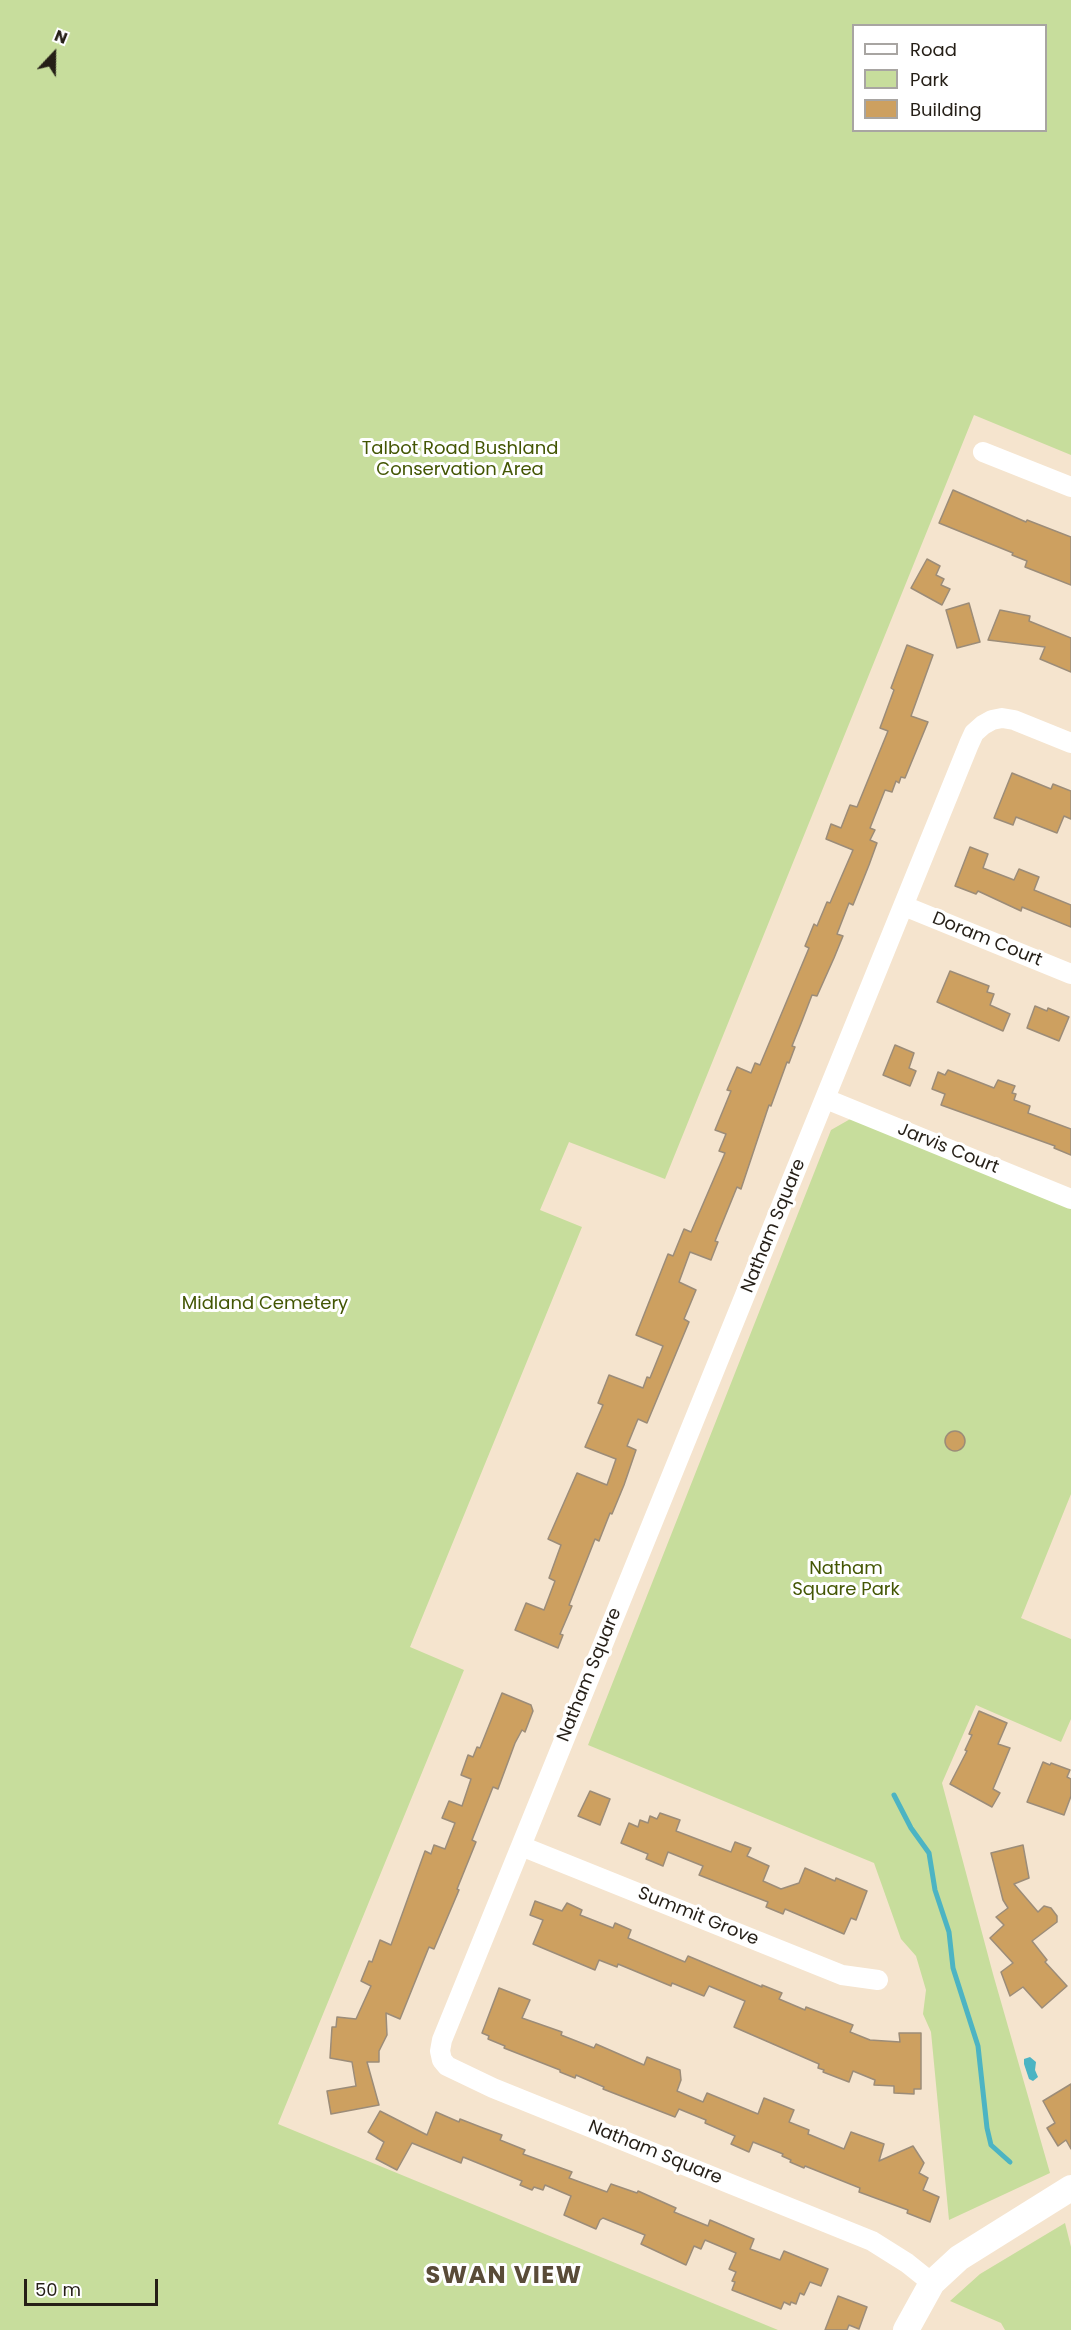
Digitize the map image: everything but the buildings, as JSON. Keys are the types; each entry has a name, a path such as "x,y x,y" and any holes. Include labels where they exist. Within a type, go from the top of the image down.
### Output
{"street":[{"path":"983,452 1071,487"},
{"name":"Natham Square","path":"932,2283 907,2263 872,2241 493,2088 447,2066 442,2060 442,2040 975,733 992,720 1002,718 1014,720 1071,743"},
{"name":"Doram Court","path":"903,906 1071,974"},
{"name":"Jarvis Court","path":"826,1100 1071,1199"},
{"name":"Summit Grove","path":"521,1846 842,1975 878,1980"},
{"path":"906,2330 932,2283 959,2258 1071,2188"}],"green space":[{"name":"Talbot Road Bushland Conservation Area","path":"0,0 1071,0 1071,455 974,415 665,1179 569,1142 540,1210 582,1227 410,1647 464,1670 278,2124 778,2330 0,2330"},
{"name":"Natham Square Park","path":"852,1118 1071,1206 1071,1494 1021,1618 1071,1639 1071,1719 1061,1742 976,1705 942,1783 993,1974 1050,2173 949,2220 931,2032 923,2014 926,1990 916,1956 901,1939 874,1863 588,1745 831,1130"},
{"path":"1065,2223 1071,2247 1071,2330 1005,2330 1001,2323 950,2301 980,2274"}],"water":[{"path":"1030,2057 1036,2062 1035,2070 1038,2077 1033,2081 1029,2079 1024,2064 1024,2059"}],"waterway":[{"path":"894,1795 911,1828 929,1853 935,1890 949,1932 953,1968 978,2046 991,2145 1010,2162"}],"district":[{"name":"SWAN VIEW","path":"504,2277"}],"park label":[{"name":"Midland Cemetery","path":"265,1304"}]}
